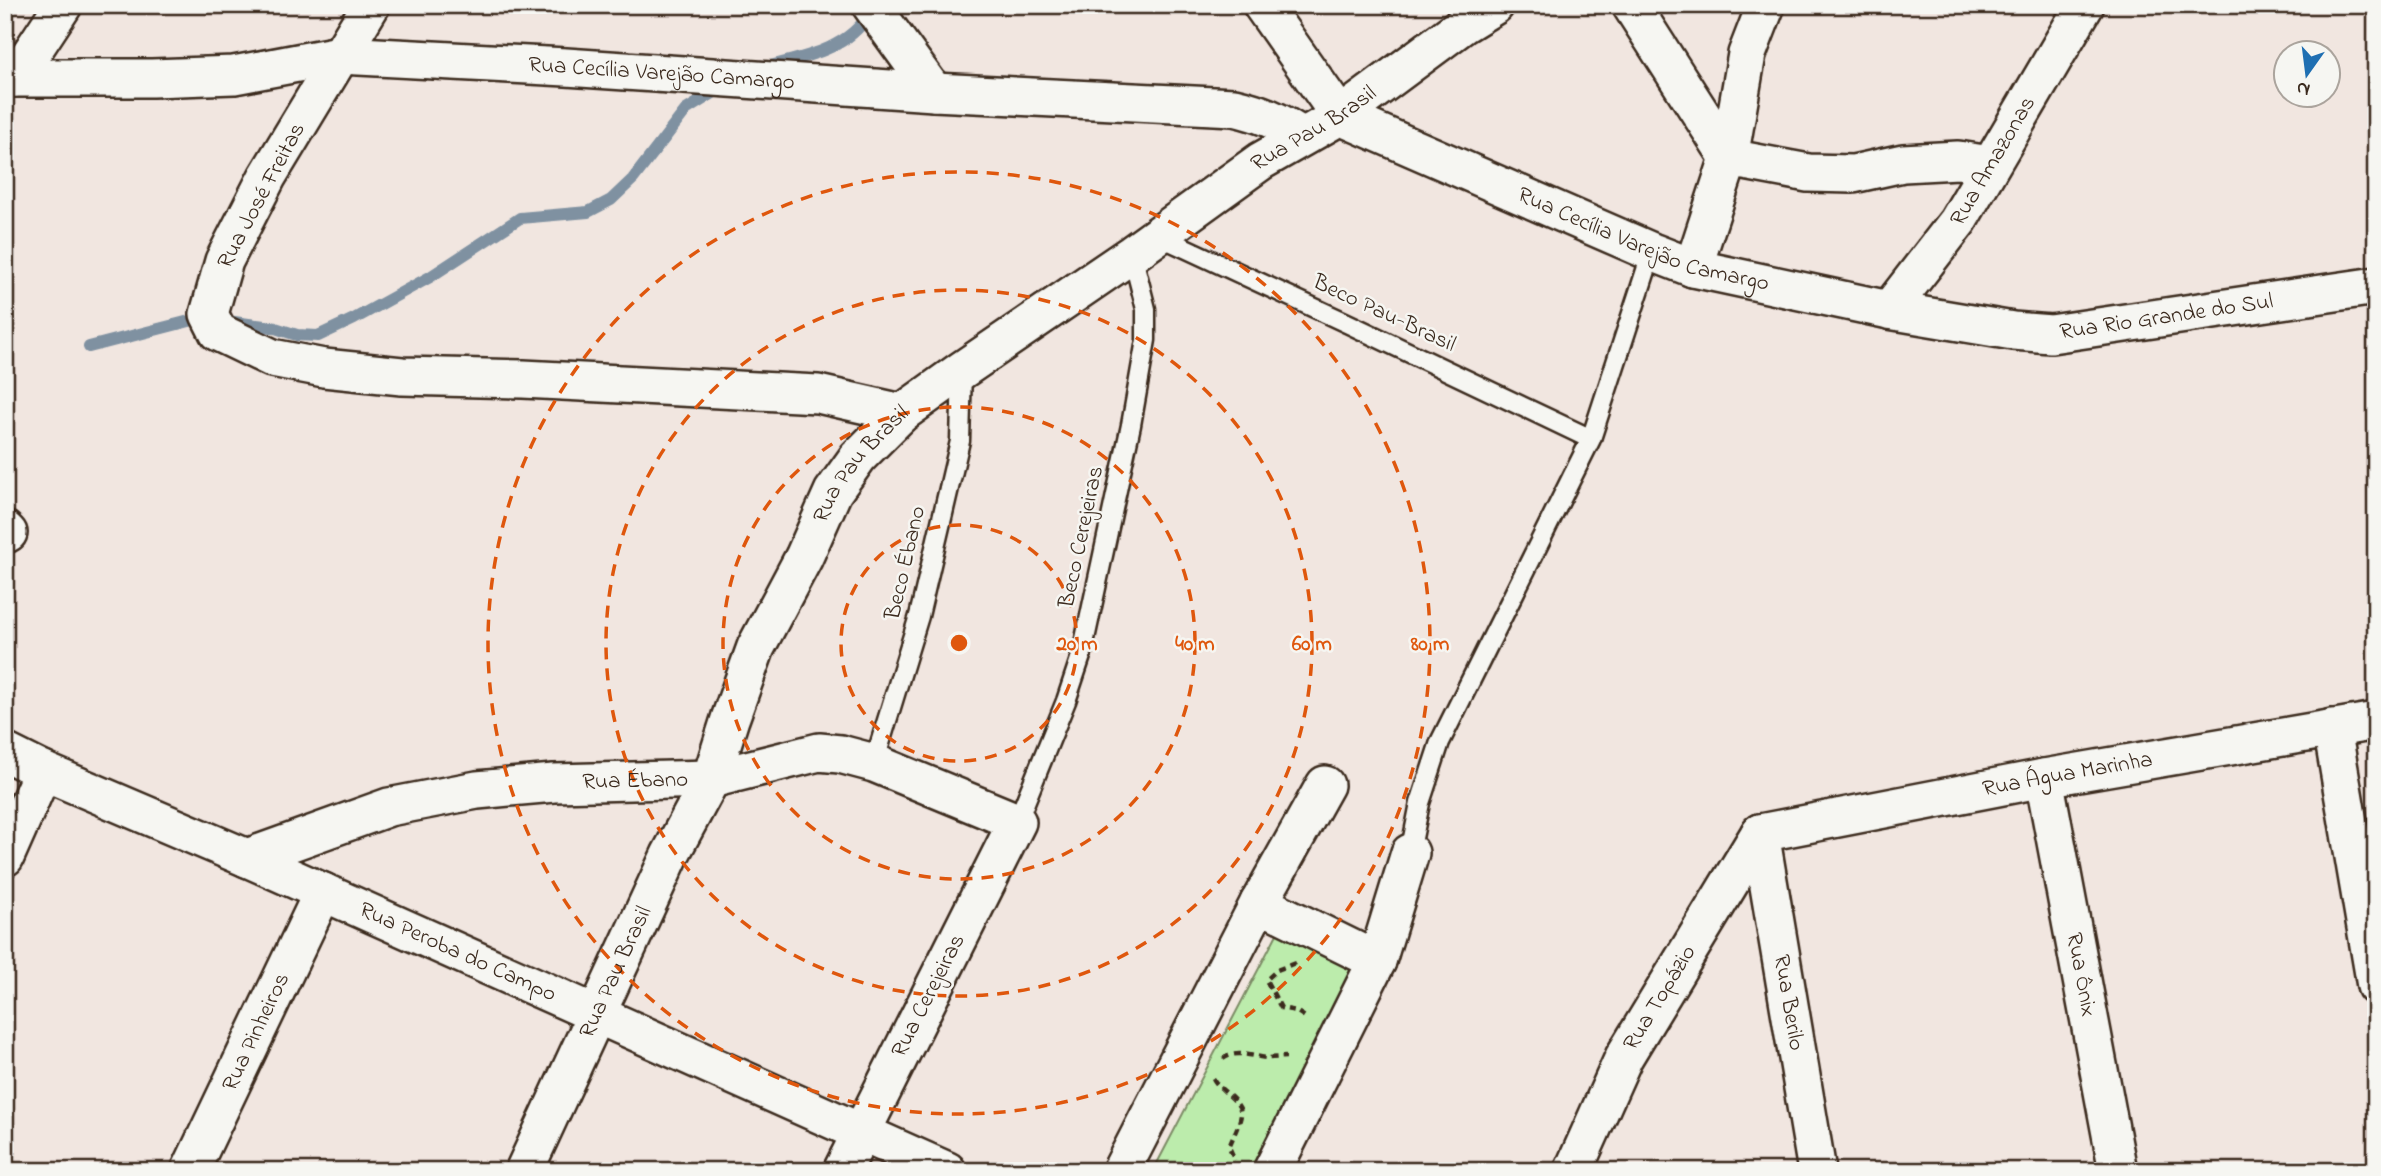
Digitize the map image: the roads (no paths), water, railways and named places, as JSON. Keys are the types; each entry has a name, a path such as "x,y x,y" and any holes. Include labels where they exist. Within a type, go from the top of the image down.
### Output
{"street":[{"name":"Rua Cecília Varejão Camargo","path":"63,5 15,78 234,75 340,55 566,66 934,92 1234,107 1282,122 1302,137"},
{"name":"Rua José Freitas","path":"371,5 267,177 224,261 209,314 218,332 272,358 324,368 402,376 523,379 818,394 902,413"},
{"path":"871,5 934,92"},
{"path":"1262,5 1340,116"},
{"name":"Rua Pau Brasil","path":"524,1171 670,855 711,779 756,648 804,557 833,492 858,457 902,413 962,370 1261,161 1340,116 1464,24 1495,5"},
{"path":"1631,5 1729,158 1808,173 1853,174 1903,163 1958,160 1990,166"},
{"path":"1693,268 1729,158 1747,54 1766,5"},
{"name":"Rua Amazonas","path":"1889,310 1958,221 2085,5"},
{"name":"Rua Cecília Varejão Camargo","path":"1340,116 1693,268 1889,310 1958,320"},
{"name":"Rua Rio Grande do Sul","path":"1958,320 2013,331 2051,334 2376,286"},
{"name":"Rua Água Marinha","path":"1760,832 2044,778 2376,720"},
{"path":"2332,728 2376,986"},
{"name":"Rua Peroba do Campo","path":"5,752 947,1171"},
{"name":"Rua Ébano","path":"247,858 388,807 477,790 554,783 711,779 819,752 840,754 874,764 1017,822"},
{"path":"5,857 43,771"},
{"name":"Rua Ônix","path":"2044,778 2118,1171"},
{"path":"1121,1171 1259,903 1325,785"},
{"name":"Rua Cerejeiras","path":"842,1171 1017,822"},
{"name":"Rua Topázio","path":"1573,1171 1624,1057 1760,832"},
{"name":"Rua Berilo","path":"1760,832 1817,1171"},
{"path":"1255,1169 1377,961 1410,853"},
{"name":"Rua Pinheiros","path":"190,1171 324,892"},
{"path":"1259,903 1377,961"}],"lane":[{"name":"Beco Pau-Brasil","path":"1144,245 1349,324 1591,439"},
{"name":"Beco Cerejeiras","path":"1017,822 1066,701 1082,653 1131,425 1146,340 1144,245"},
{"path":"1410,853 1420,803 1440,742 1591,439 1652,252"},
{"name":"Beco Ébano","path":"874,764 919,616 960,441 962,370"}],"waterway":[{"path":"766,67 837,44 860,26 869,14"},
{"path":"227,321 272,327 297,335 318,336 430,277 520,218 588,212 611,200 633,179 686,110 718,90"},
{"path":"89,347 201,318"}]}
